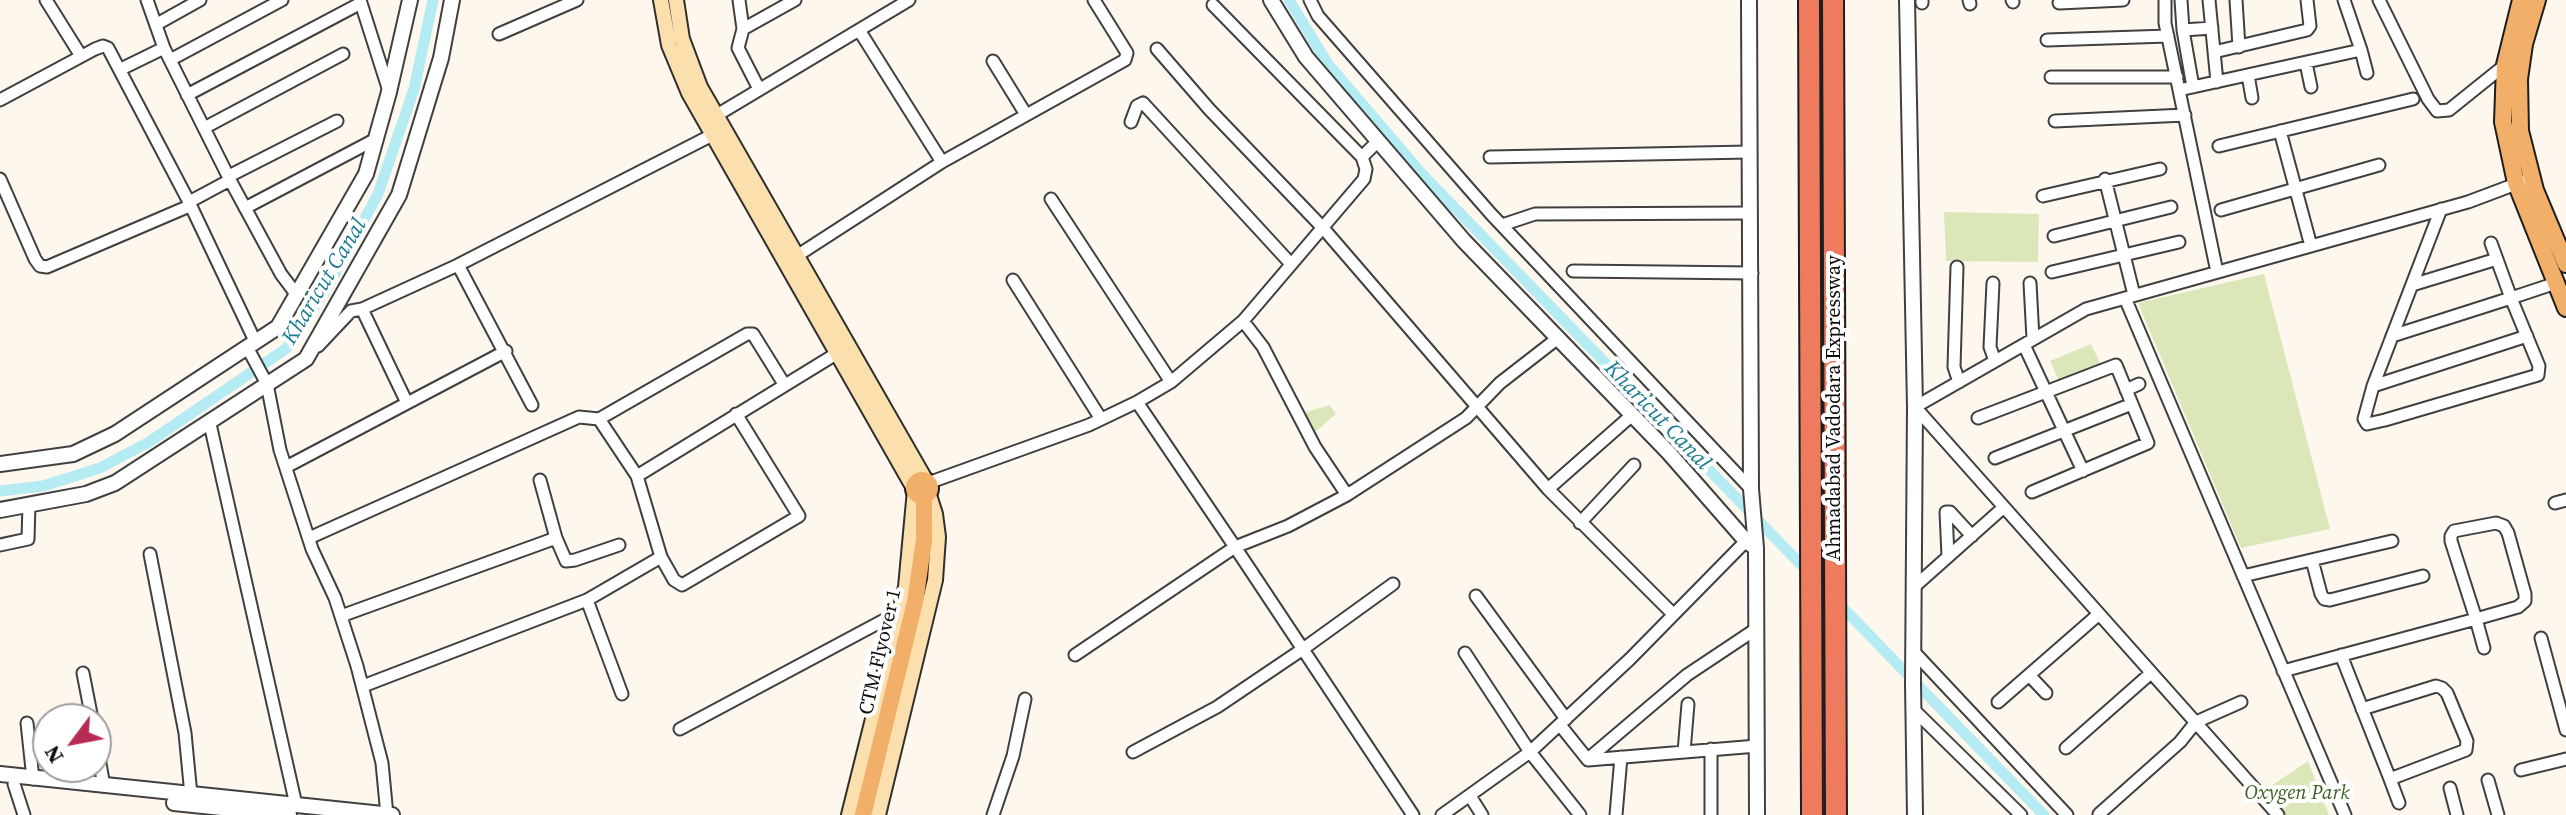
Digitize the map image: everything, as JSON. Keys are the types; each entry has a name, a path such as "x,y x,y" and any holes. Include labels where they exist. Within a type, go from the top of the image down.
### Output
{"highway":[{"name":"Ahmadabad Vadodara Expressway","path":"1809,0 1812,815"},
{"name":"Ahmadabad Vadodara Expressway","path":"1833,0 1836,815"},
{"path":"1836,764 1845,815"}],"main road":[{"path":"661,0 669,45 689,93 718,127"},
{"path":"676,0 682,39 718,127 842,350 924,488 935,514 938,537 935,580 878,815"},
{"path":"2521,0 2505,65 2503,122 2566,308"},
{"path":"2537,0 2524,44 2518,107 2524,181 2566,264"},
{"path":"849,815 906,587 924,488"},
{"name":"CTM Flyover 1","path":"863,815 915,602 924,540 924,488"}],"street":[{"path":"46,0 81,56"},
{"path":"147,0 164,48 229,178 281,274 296,294"},
{"path":"157,24 200,0"},
{"path":"170,60 282,0"},
{"path":"0,464 73,454 115,434 278,327 366,174 410,0"},
{"path":"306,359 399,195 441,58 452,0"},
{"path":"499,34 577,0"},
{"path":"739,0 743,29 738,48 759,89"},
{"path":"743,29 795,0"},
{"path":"0,510 86,494 115,483 210,424 266,382 281,377 306,359 351,311 362,309 458,265 718,127 759,89 909,0"},
{"path":"791,260 942,162 1128,57 1094,0"},
{"path":"1271,0 1306,57 1464,241 1751,544"},
{"path":"1310,0 1318,16 1502,225 1751,489"},
{"path":"1749,0 1751,544 1756,629 1757,815"},
{"path":"2059,3 2123,0"},
{"path":"2165,0 2168,36 2217,272"},
{"path":"2181,0 2193,87"},
{"path":"2209,0 2217,82"},
{"path":"2236,0 2239,47"},
{"path":"2214,52 2307,30 2310,26 2307,0"},
{"path":"2344,0 2367,73"},
{"path":"2379,0 2428,99 2437,111 2449,110 2505,65"},
{"path":"1915,815 1917,1"},
{"path":"187,95 360,2 389,92"},
{"path":"924,488 1101,419 1171,382 1243,321 1364,179 1366,169 1362,157 1213,5"},
{"path":"2183,30 2212,28"},
{"path":"859,30 942,162"},
{"path":"2047,40 2168,36"},
{"path":"0,100 103,46 108,48 121,69 189,202 266,382 286,467 309,538 341,616 363,686 382,763 389,815 292,810 191,795 74,783"},
{"path":"121,69 164,48"},
{"path":"1157,49 1209,109 1323,228 1548,489 1673,614"},
{"path":"2179,90 2361,50"},
{"path":"204,128 343,54"},
{"path":"993,61 1025,113"},
{"path":"2306,63 2311,87"},
{"path":"2248,75 2252,98"},
{"path":"2051,77 2177,77"},
{"path":"2219,146 2413,99"},
{"path":"1131,122 1137,106 1143,103 1291,264"},
{"path":"2055,121 2185,115"},
{"path":"0,179 35,259 40,266 47,267 187,207 189,202 229,178 337,121"},
{"path":"2280,131 2311,246"},
{"path":"245,208 376,139"},
{"path":"1362,157 1378,141"},
{"path":"1490,157 1749,152"},
{"path":"2221,210 2379,165"},
{"path":"2043,196 2105,179 2160,169"},
{"path":"2105,179 2124,255 2130,297 2243,576 2345,815"},
{"path":"1915,407 2086,309 2441,209 2524,181"},
{"path":"1051,199 1171,382"},
{"path":"2054,236 2171,207"},
{"path":"2441,209 2373,386 2364,419 2367,424 2538,375 2539,366 2491,243"},
{"path":"1502,225 1535,214 1751,213"},
{"path":"2052,272 2179,242"},
{"path":"2412,285 2497,259"},
{"path":"458,265 532,405"},
{"path":"1957,267 1954,367 1959,382"},
{"path":"1573,271 1752,273"},
{"path":"1013,280 1101,419"},
{"path":"1993,283 1990,347 1995,361"},
{"path":"2030,283 2028,342 2046,392 2083,471"},
{"path":"2392,336 2556,283"},
{"path":"362,309 407,403"},
{"path":"1243,321 1263,347 1315,447 1347,495"},
{"path":"309,538 579,417 599,419 747,334 753,334 784,384"},
{"path":"2373,386 2527,336"},
{"path":"1075,655 1235,547 1288,526 1347,495 1466,418 1500,383 1558,338"},
{"path":"637,476 842,350"},
{"path":"286,467 506,351"},
{"path":"1978,418 2116,365 2148,443 2032,492"},
{"path":"2126,390 2139,384"},
{"path":"1137,402 1413,815"},
{"path":"1995,458 2132,404"},
{"path":"1915,407 2278,815"},
{"path":"599,419 637,476 661,557 674,580 682,585 799,516 736,414"},
{"path":"1548,489 1632,415"},
{"path":"210,424 292,810"},
{"path":"1580,523 1634,465"},
{"path":"540,480 556,538 566,561 619,545"},
{"path":"0,545 28,539 29,504"},
{"path":"1914,587 2004,507"},
{"path":"1948,556 1946,512 1950,512 1972,536"},
{"path":"2283,671 2476,619 2518,607 2525,601 2508,533 2496,523 2454,531 2451,536 2476,619 2484,648"},
{"path":"341,616 556,538"},
{"path":"2243,576 2392,541"},
{"path":"1442,815 1530,752 1630,659 1673,614 1751,544"},
{"path":"150,554 185,733 191,795"},
{"path":"363,686 587,600 661,557"},
{"path":"2312,560 2324,599 2330,600 2423,576"},
{"path":"1133,752 1217,707 1393,584"},
{"path":"1476,596 1588,760"},
{"path":"587,600 622,694"},
{"path":"680,729 899,612"},
{"path":"1998,702 2099,614"},
{"path":"1588,760 1687,675 1756,629"},
{"path":"2541,638 2565,724"},
{"path":"1914,652 2067,815"},
{"path":"1465,653 1530,752 1580,815"},
{"path":"2341,655 2399,803"},
{"path":"83,673 89,703"},
{"path":"2066,748 2151,673"},
{"path":"2029,675 2046,693"},
{"path":"2362,709 2436,686 2447,693 2467,741 2466,750 2457,755 2390,779"},
{"path":"993,815 1013,756 1025,699"},
{"path":"2099,814 2180,742 2196,722 2241,702"},
{"path":"1684,752 1688,704"},
{"path":"1913,709 2021,815"},
{"path":"27,723 32,770"},
{"path":"1588,760 1757,746"},
{"path":"1711,749 1711,815"},
{"path":"1616,815 1621,757"},
{"path":"2521,770 2566,759"},
{"path":"0,774 32,779"},
{"path":"2488,780 2498,815"},
{"path":"7,783 254,813 292,810"},
{"path":"7,783 24,815"},
{"path":"2450,788 2456,815"},
{"path":"1470,796 1482,815"}],"green space":[{"path":"1944,212 2039,214 2038,262 1946,261"},
{"path":"2264,274 2330,529 2241,548 2138,303"},
{"path":"2091,344 2101,365 2059,381 2050,361"},
{"path":"1330,405 1336,414 1313,434 1306,412"},
{"name":"Oxygen Park","path":"2308,761 2329,815 2278,815 2259,794"}],"waterway":[{"name":"Kharicut Canal","path":"0,491 43,486 100,468 149,442 287,348 326,290 378,194 414,89 433,0"},
{"name":"Kharicut Canal","path":"1289,0 1328,64 1422,174 2044,815"}]}
